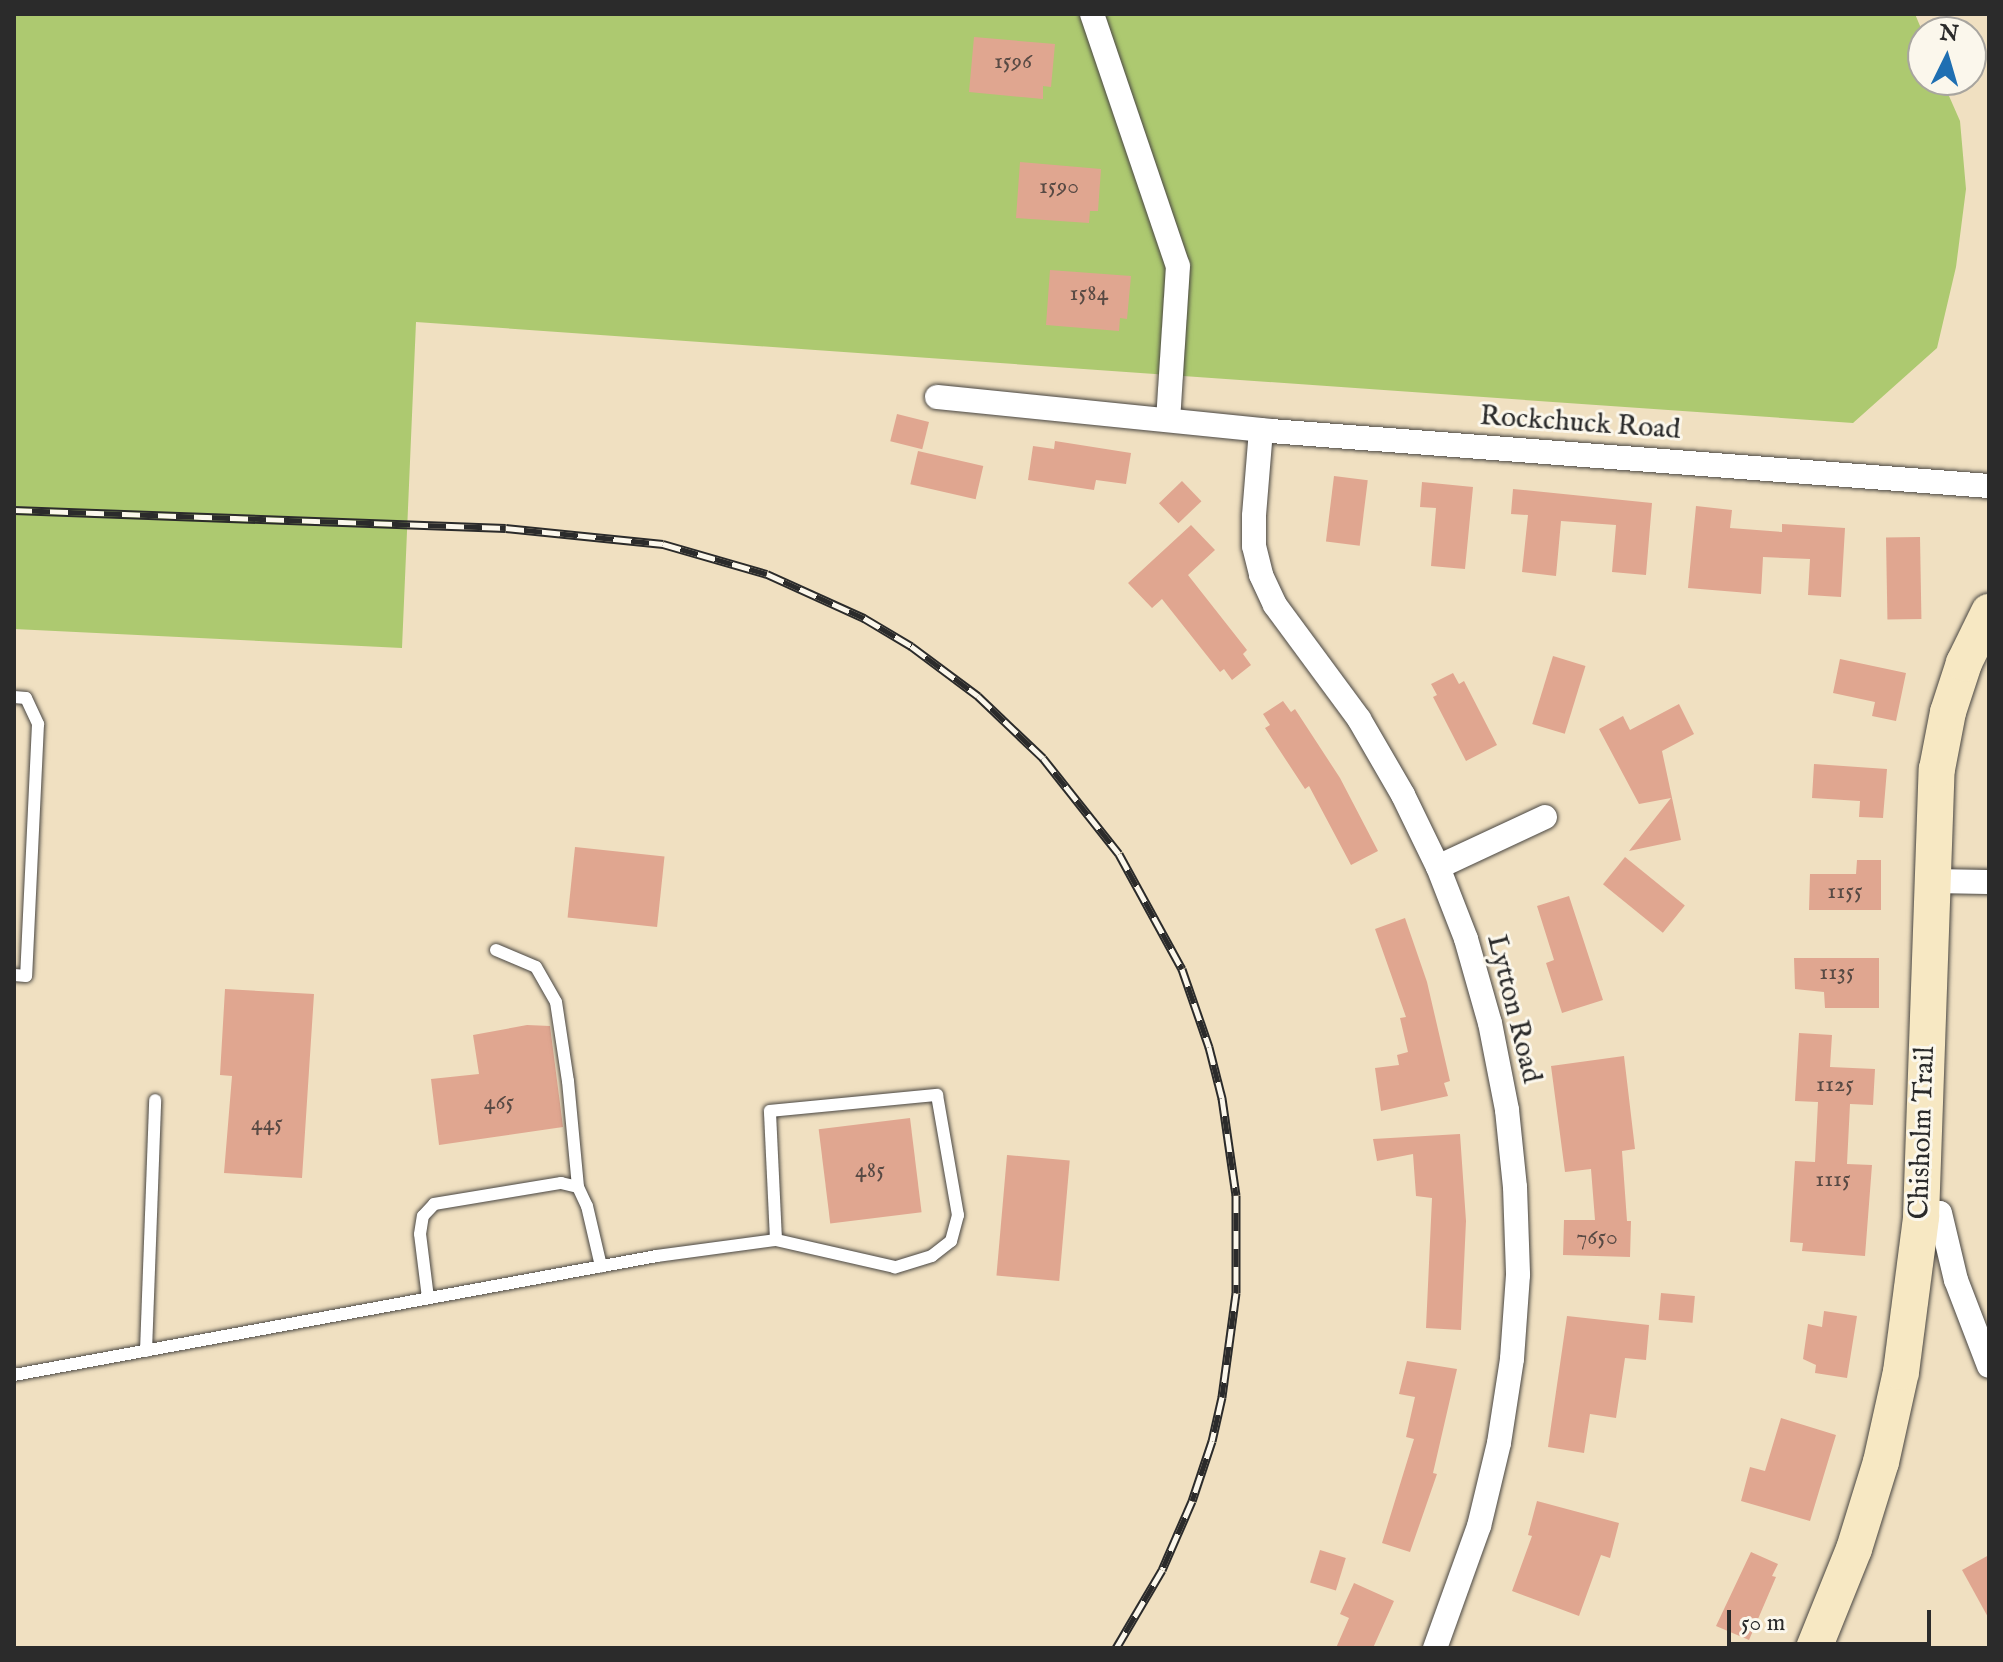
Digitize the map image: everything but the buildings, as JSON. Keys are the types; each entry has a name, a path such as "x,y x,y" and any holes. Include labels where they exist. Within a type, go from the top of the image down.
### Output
{"street":[{"path":"1092,14 1178,266 1168,420"},
{"name":"Rockchuck Road","path":"937,397 1261,430 1989,486"},
{"name":"Lytton Road","path":"1261,430 1254,516 1254,546 1261,575 1275,605 1359,719 1403,795 1438,867 1466,939 1490,1023 1501,1081 1515,1187 1518,1275 1512,1359 1499,1443 1479,1526 1435,1648"},
{"name":"Chisholm Trail","path":"1814,1648 1854,1549 1881,1462 1901,1372 1921,1217 1937,769 1948,712 1964,663 1989,612"},
{"path":"1438,867 1545,817"},
{"path":"1932,881 1989,882"},
{"path":"1921,1217 1940,1213 1956,1280 1989,1366"}],"lane":[{"path":"14,697 26,698 38,724 26,976 14,975"},
{"path":"496,950 536,967 556,1002 568,1081 578,1187 587,1206 601,1266"},
{"path":"14,1375 601,1266 776,1240 895,1267 932,1256 951,1241 958,1215 937,1095 770,1111 776,1240"},
{"path":"146,1351 155,1100"},
{"path":"428,1298 420,1234 423,1216 434,1204 561,1183 578,1187"}],"green space":[{"path":"14,14 1915,14 1907,16 1907,96 1949,96 1960,121 1966,189 1956,267 1937,348 1853,423 416,322 402,648 14,629"}],"railway":[{"path":"14,510 506,528 663,544 767,574 864,618 911,646 978,696 1043,758 1119,854 1182,969 1209,1047 1222,1098 1236,1195 1236,1293 1222,1397 1212,1441 1192,1501 1162,1570 1116,1648"}]}
